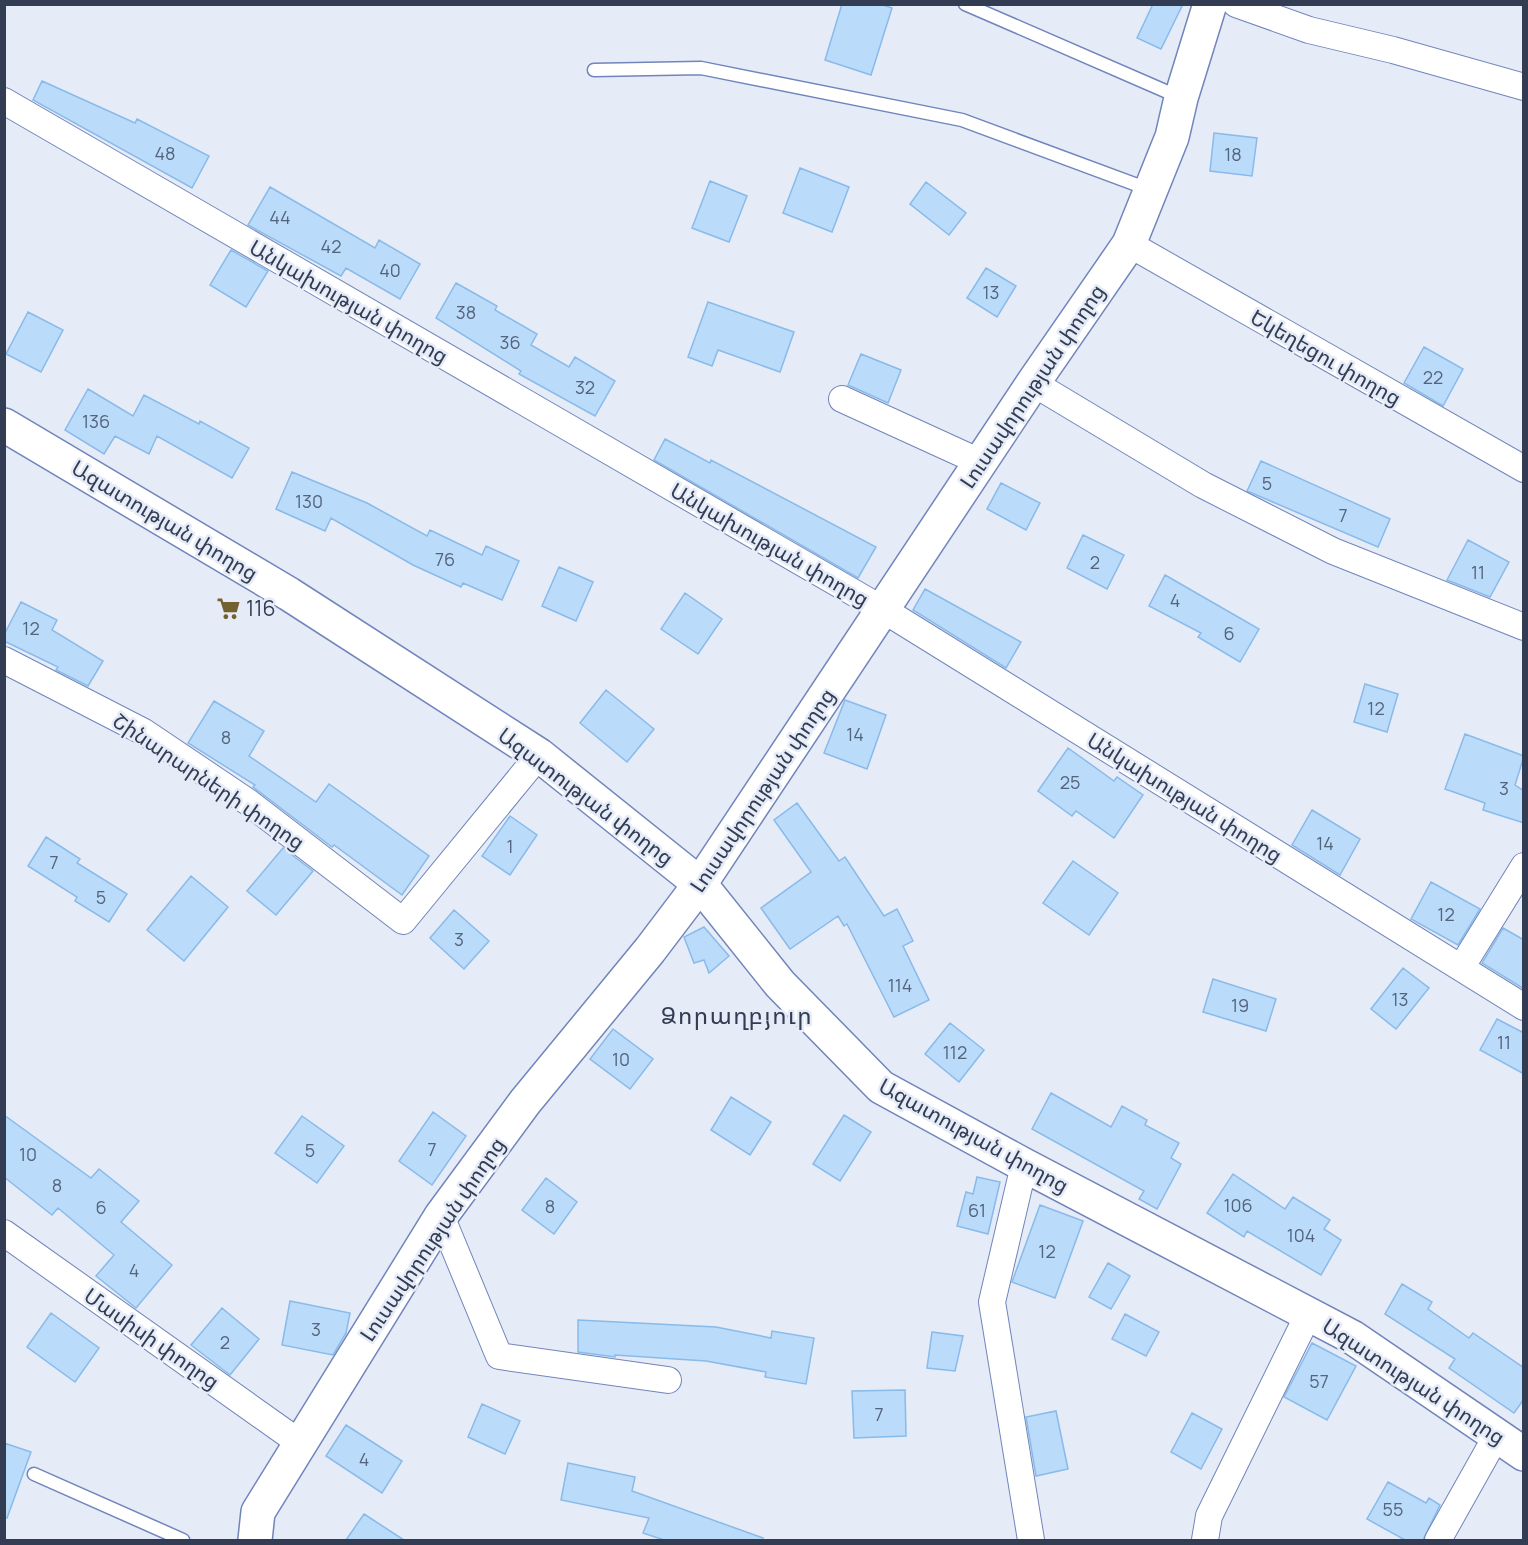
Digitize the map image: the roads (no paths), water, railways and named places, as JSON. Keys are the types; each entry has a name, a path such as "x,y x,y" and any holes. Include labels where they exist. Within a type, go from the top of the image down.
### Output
{"street":[{"name":"Լուսավորության փողոց","path":"255,1540 258,1512 441,1216 525,1102 650,950 700,884 1032,383 1129,244 1172,138 1181,98 1210,4"},
{"path":"1236,4 1309,30 1393,50 1524,87"},
{"name":"Անկախության փողոց","path":"4,101 882,609 1524,1007"},
{"name":"Եկեղեցու փողոց","path":"1129,244 1524,469"},
{"path":"1032,383 1203,485 1323,546 1524,627"},
{"path":"842,399 980,462"},
{"name":"Ազատության փողոց","path":"4,425 289,594 539,755 700,884 780,984 881,1087 1024,1165 1352,1336 1524,1454"},
{"name":"Շինարարների փողոց","path":"4,660 144,732 248,802 403,921 539,755"},
{"path":"1461,968 1524,866"},
{"path":"1024,1165 992,1302 1031,1540"},
{"path":"441,1216 499,1356 668,1380"},
{"name":"Մասիսի փողոց","path":"4,1233 300,1443"},
{"path":"1205,1540 1209,1516 1309,1313"},
{"path":"1438,1540 1497,1436"}],"lane":[{"path":"965,4 1181,98"},
{"path":"594,70 701,68 962,120 1152,190"},
{"path":"34,1474 183,1540"}],"place":[{"name":"116","path":"228,608"}],"district":[{"name":"Ձորաղբյուր","path":"737,1014"}]}
